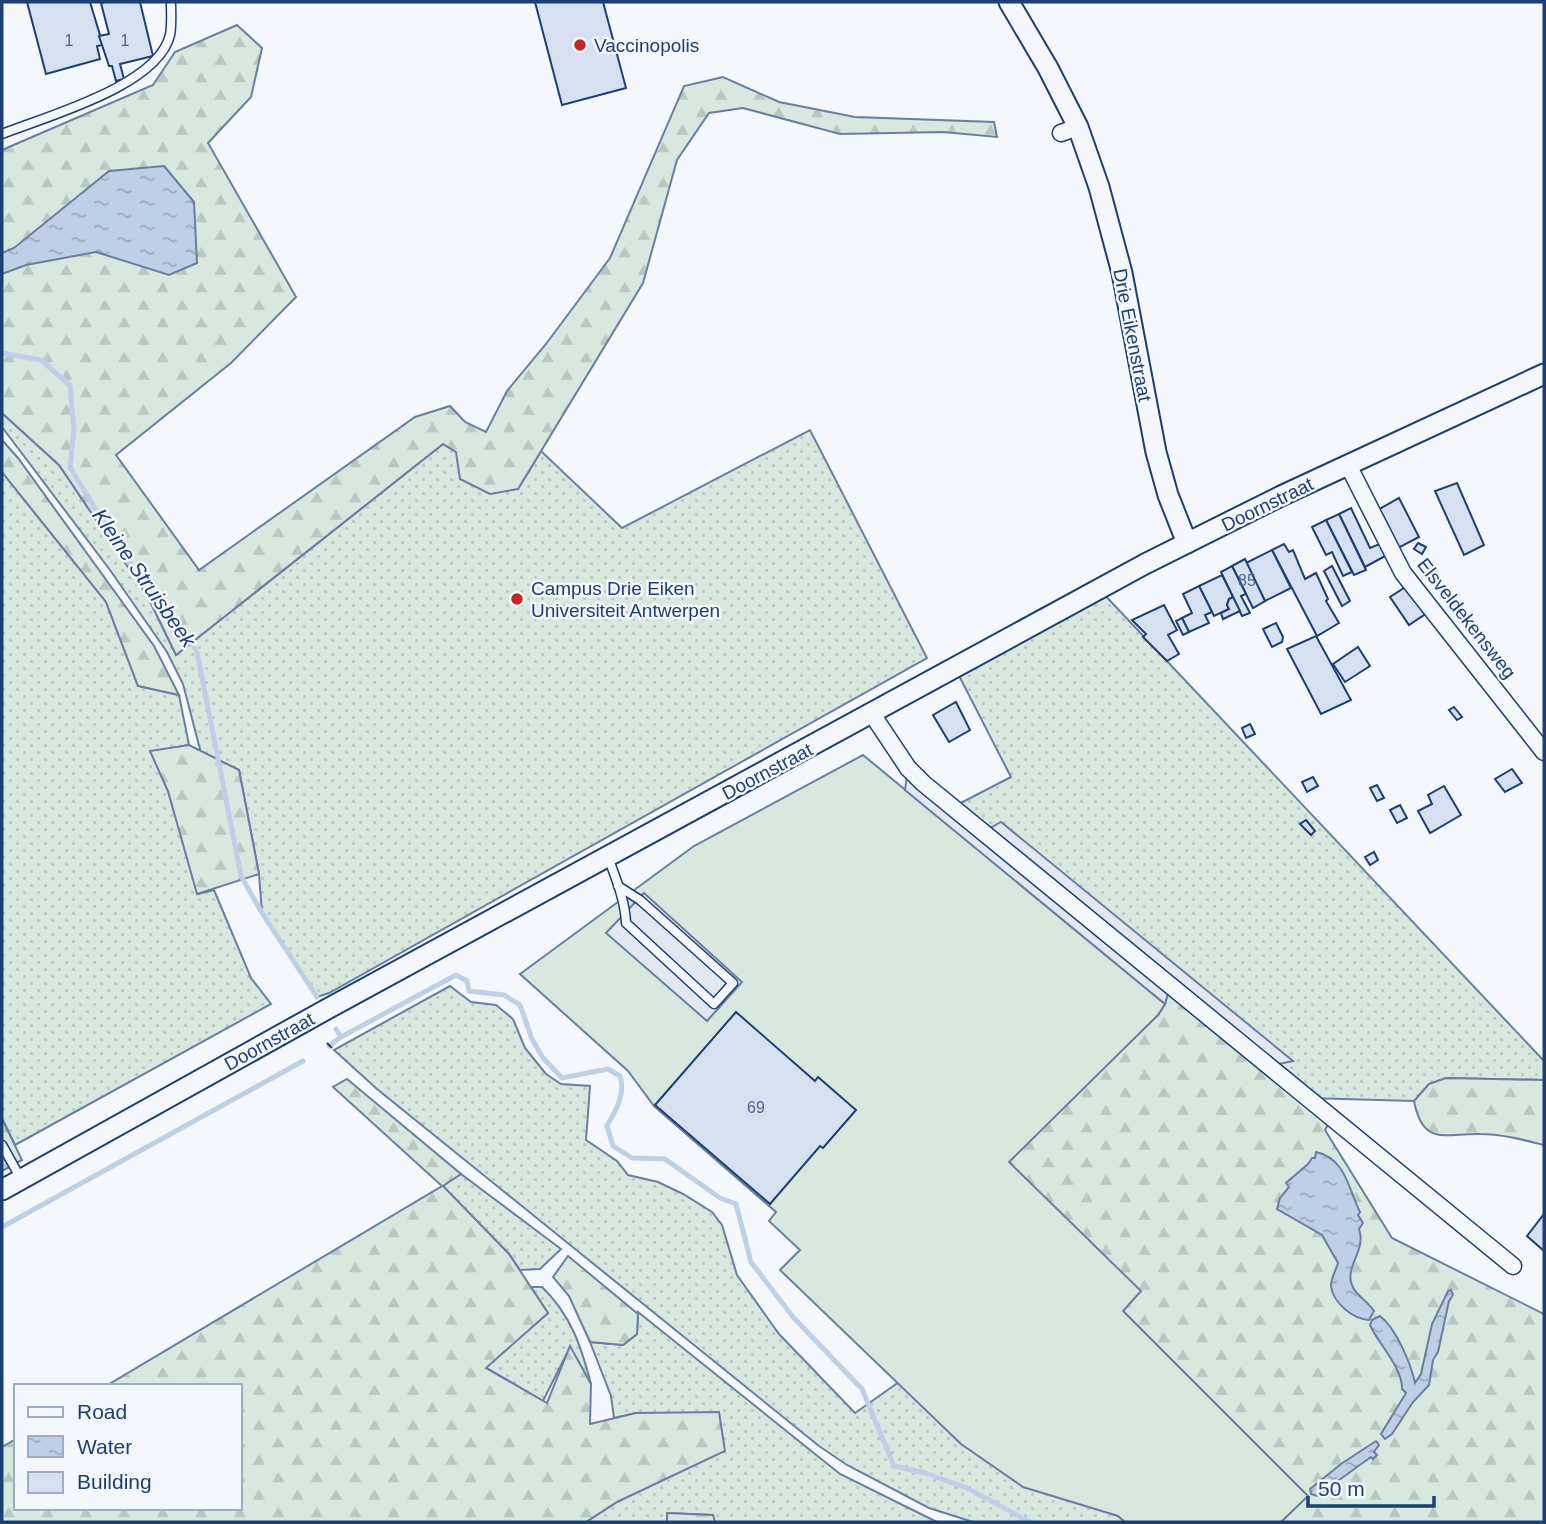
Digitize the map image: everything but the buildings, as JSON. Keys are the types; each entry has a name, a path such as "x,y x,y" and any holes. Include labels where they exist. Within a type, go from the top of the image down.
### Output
{"street":[{"name":"Drie Eikenstraat","path":"1009,2 1048,68 1069,130 1111,228 1156,452 1186,543"},
{"name":"Doornstraat","path":"2,1190 329,1008 1186,543 1544,374"},
{"name":"Elsveldekensweg","path":"1348,465 1403,573 1544,752"},
{"path":"872,714 908,768 923,783 1513,1266"}],"lane":[{"path":"2,135 125,85 153,65 170,36 171,2"},
{"path":"608,857 618,886 626,907 626,923 714,1004 733,983 640,900 618,886"},
{"path":"2,1145 21,1179"}],"green space":[{"path":"237,25 262,48 251,97 208,143 296,297 231,363 116,455 199,570 415,417 450,406 465,422 486,432 507,391 610,258 684,86 723,77 779,102 855,117 994,122 997,137 943,132 840,134 743,108 709,113 677,160 643,283 518,489 490,494 460,479 456,452 443,444 176,655 147,595 59,465 2,413 2,150 153,85 175,52"},
{"path":"2,413 59,465 147,595 176,655 443,444 518,489 541,451 622,528 810,430 927,658 329,993 317,997 262,913 259,874 239,770 201,753 183,684 167,652 110,570 2,427"},
{"path":"2,440 18,458 154,646 179,695 138,686 106,602 2,472"},
{"path":"2,472 106,602 138,686 179,695 189,745 151,752 168,791 198,894 214,890 251,978 271,1004 15,1145 2,1118"},
{"path":"1100,590 1544,1061 1544,1080 1446,1078 1429,1084 1414,1101 1308,1098 1269,1066 1292,1061 953,807 1011,777 955,668"},
{"path":"189,745 239,770 259,874 197,894 168,791 150,751"},
{"path":"863,755 1165,1004 1158,1015 1009,1162 1141,1291 1123,1311 1308,1496 1281,1522 1125,1522 1118,1516 1023,1487 961,1444 780,1270 800,1250 769,1221 776,1212 654,1106 628,1071 520,974 694,846"},
{"path":"1170,985 1332,1118 1325,1130 1392,1238 1544,1314 1544,1522 1281,1522 1307,1496 1123,1311 1140,1291 1038,1197 965,1197 1158,1015 1165,1004"},
{"path":"450,986 471,1002 496,1005 513,1019 525,1048 546,1074 561,1084 590,1086 586,1140 617,1161 628,1175 658,1182 712,1212 722,1225 737,1275 779,1334 855,1413 899,1382 961,1444 1118,1516 1125,1522 973,1522 929,1508 847,1465 819,1446 377,1089 334,1050"},
{"path":"1446,1078 1544,1080 1544,1145 1496,1135 1446,1135 1430,1131 1418,1116 1414,1101 1429,1084"},
{"path":"347,1079 461,1174 443,1186 509,1254 548,1313 486,1368 547,1403 570,1346 591,1384 590,1424 636,1413 719,1412 725,1451 617,1502 586,1522 2,1522 2,1447 14,1440 14,1510 242,1510 242,1384 109,1384 442,1186 333,1087"},
{"path":"2,1119 22,1160 2,1171"},
{"path":"461,1174 561,1249 540,1269 520,1270 509,1254 442,1186"},
{"path":"568,1256 638,1314 637,1334 623,1345 590,1342 569,1296 553,1277"},
{"path":"531,1287 542,1287 568,1320 579,1344 591,1384 570,1347 543,1401 485,1367 548,1313"},
{"path":"638,1312 840,1474 937,1522 715,1522 712,1515 667,1513 667,1522 586,1522 617,1502 636,1413 614,1418 611,1396 590,1342 623,1345 637,1334"},
{"path":"667,1513 713,1515 715,1522 667,1522"}],"shaded area":[{"path":"908,768 983,832 1001,822 1293,1061 1269,1066 1170,986 1165,1004 905,790"},
{"path":"644,893 742,982 707,1021 606,933"}],"water":[{"path":"164,166 194,202 197,263 169,275 96,252 26,265 2,274 2,253 14,248 109,171"},
{"path":"1316,1152 1326,1155 1340,1168 1360,1212 1358,1215 1363,1223 1359,1229 1360,1244 1350,1275 1355,1290 1374,1311 1369,1320 1350,1313 1336,1298 1331,1286 1338,1263 1322,1235 1277,1209 1280,1198 1289,1187 1286,1183 1315,1158"},
{"path":"1451,1290 1453,1295 1449,1301 1438,1352 1433,1360 1429,1385 1413,1402 1392,1434 1385,1439 1381,1434 1406,1393 1402,1389 1394,1364 1373,1332 1370,1325 1372,1320 1380,1316 1392,1329 1415,1383 1421,1374 1432,1324 1448,1291"},
{"path":"1376,1441 1379,1445 1374,1452 1377,1455 1373,1459 1371,1457 1317,1496 1311,1494 1310,1489"}],"waterway":[{"name":"Kleine Struisbeek","path":"2,353 41,360 70,385 74,430 70,467 125,558 167,606 197,652 241,876 317,997"},
{"name":"Kleine Struisbeek","path":"336,1029 341,1037 456,975 467,981 469,991 504,995 520,1005 532,1039 543,1058 562,1078 608,1069 620,1076 621,1096 607,1126 613,1146 632,1158 665,1159 720,1198 736,1204 751,1262 793,1317 862,1389 894,1466 925,1473 967,1488 1030,1522"},
{"path":"329,1046 341,1037"},
{"path":"2,1227 303,1061"}],"fence":[{"path":"327,1043 332,1048"}],"place":[{"name":"Vaccinopolis","path":"580,45"},
{"name":"Campus Drie Eiken Universiteit Antwerpen","path":"517,599"}]}
